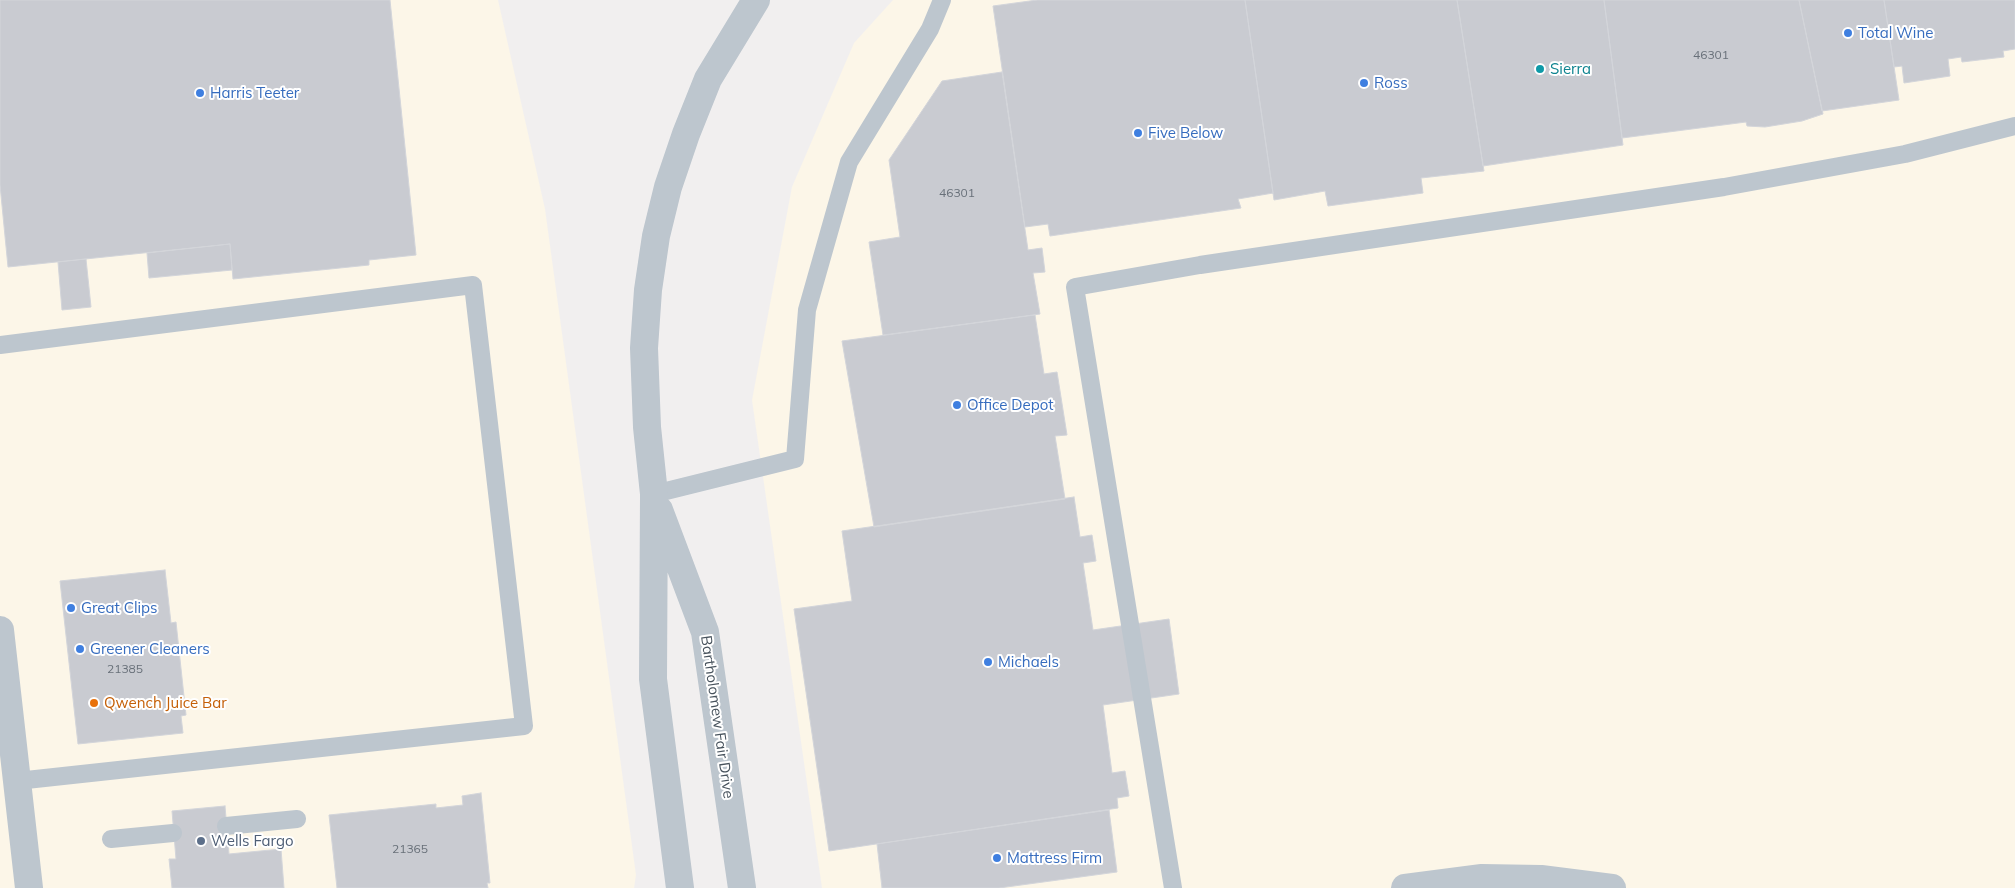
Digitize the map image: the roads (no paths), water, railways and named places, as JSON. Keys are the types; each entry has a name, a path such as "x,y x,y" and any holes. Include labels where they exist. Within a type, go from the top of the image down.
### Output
{"street":[{"name":"Bartholomew Fair Drive","path":"680,888 653,679 654,494 647,427 644,348 648,290 656,236 668,187 686,134 708,79 756,0"},
{"name":"Bartholomew Fair Drive","path":"654,494 706,632 742,888"},
{"path":"0,630 9,782 29,888"},
{"path":"1405,888 1482,878 1541,878 1612,888"}],"lane":[{"path":"654,494 795,459 807,310 850,162 930,28 942,0"},
{"path":"1173,888 1075,287 1200,266 1724,187 1905,154 2015,126"},
{"path":"0,345 474,285 524,726 9,782"},
{"path":"226,826 297,819"},
{"path":"111,839 173,833"}],"place":[{"name":"Total Wine","path":"1848,33"},
{"name":"Sierra","path":"1540,69"},
{"name":"Ross","path":"1364,83"},
{"name":"Harris Teeter","path":"200,93"},
{"name":"Five Below","path":"1138,133"},
{"name":"Office Depot","path":"957,405"},
{"name":"Great Clips","path":"71,608"},
{"name":"Greener Cleaners","path":"80,649"},
{"name":"Michaels","path":"988,662"},
{"name":"Qwench Juice Bar","path":"94,703"},
{"name":"Wells Fargo","path":"201,841"},
{"name":"Mattress Firm","path":"997,858"}]}
